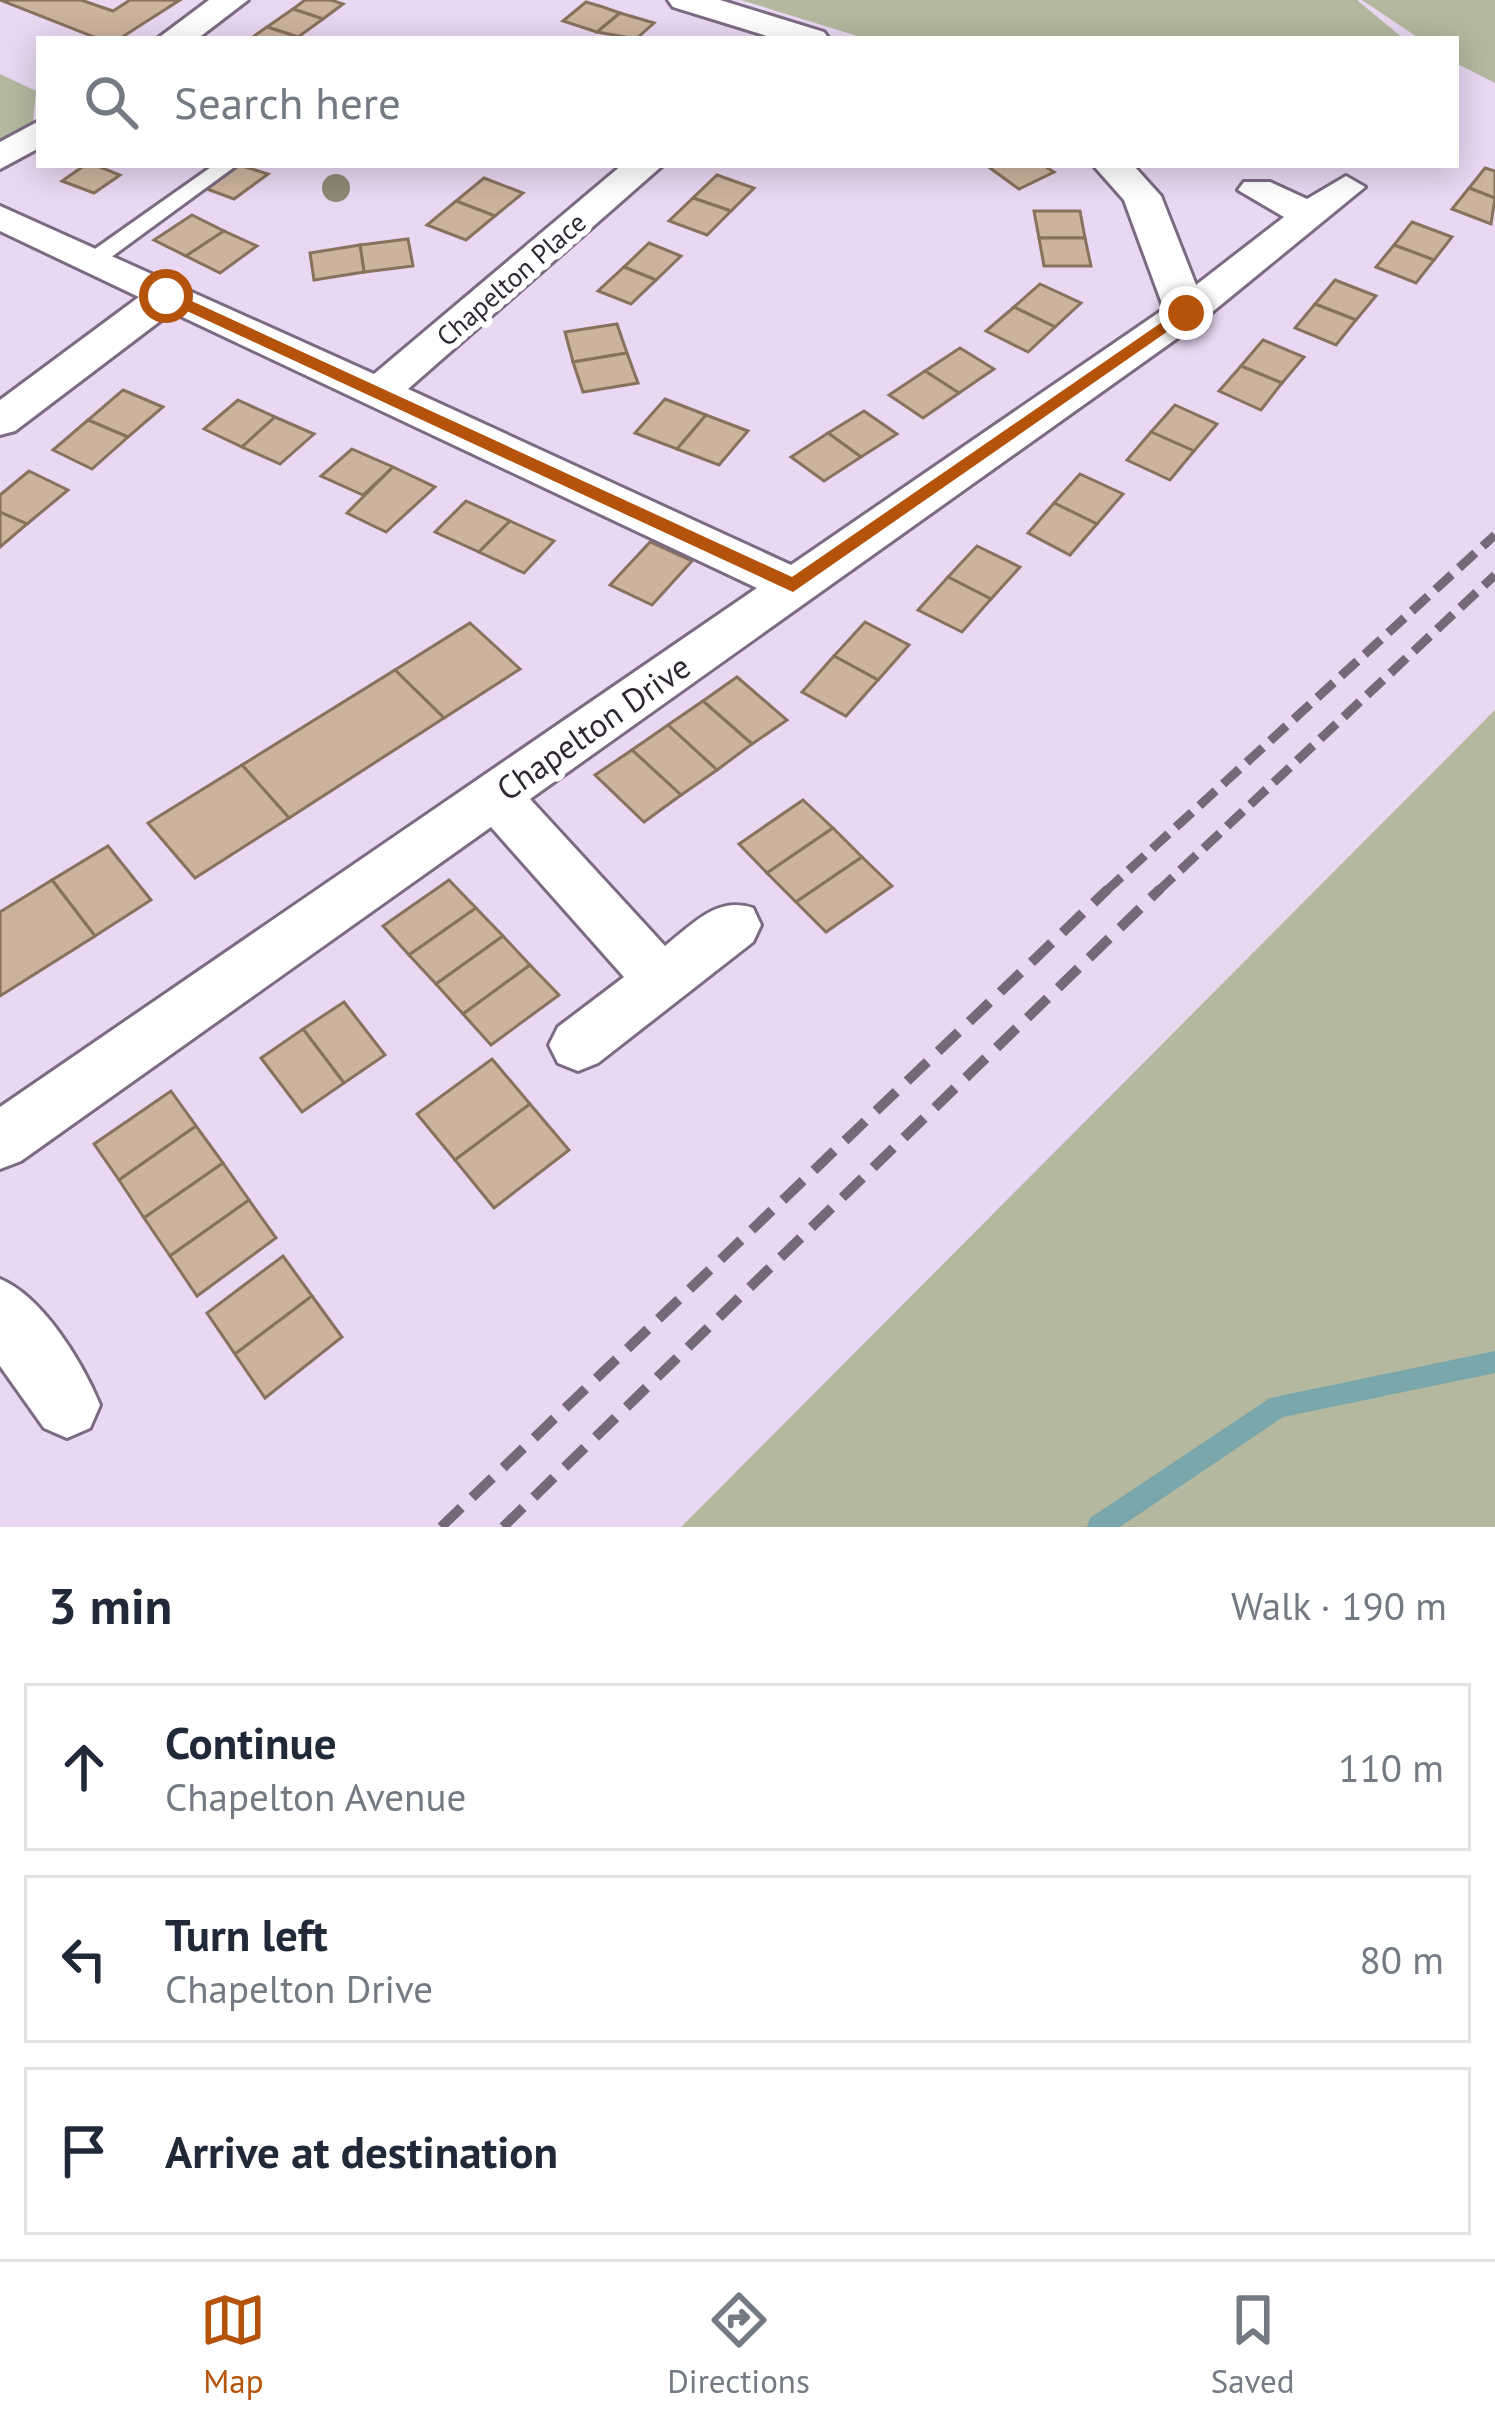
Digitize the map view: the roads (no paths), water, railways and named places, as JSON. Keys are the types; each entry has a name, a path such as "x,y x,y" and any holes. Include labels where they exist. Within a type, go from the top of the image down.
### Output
{"street":[{"path":"178,36 231,0"},
{"path":"685,0 797,36"},
{"path":"0,158 36,133"},
{"name":"Chapelton Place","path":"378,394 641,168"},
{"path":"1115,168 1142,196 1186,313"},
{"name":"Chapelton Drive","path":"0,1141 1186,313 1329,201 1257,190"},
{"path":"0,217 793,585"},
{"path":"0,421 166,296"},
{"path":"495,796 664,983"},
{"path":"578,1045 734,926"},
{"path":"0,1311 67,1405"}],"lane":[{"path":"92,260 223,168"}],"waterway":[{"path":"1099,1527 1278,1406 1495,1362"}],"railway":[{"path":"1105,892 1495,535"},
{"path":"1157,892 1495,575"},
{"path":"441,1527 1108,889"},
{"path":"503,1527 1160,889"}]}
